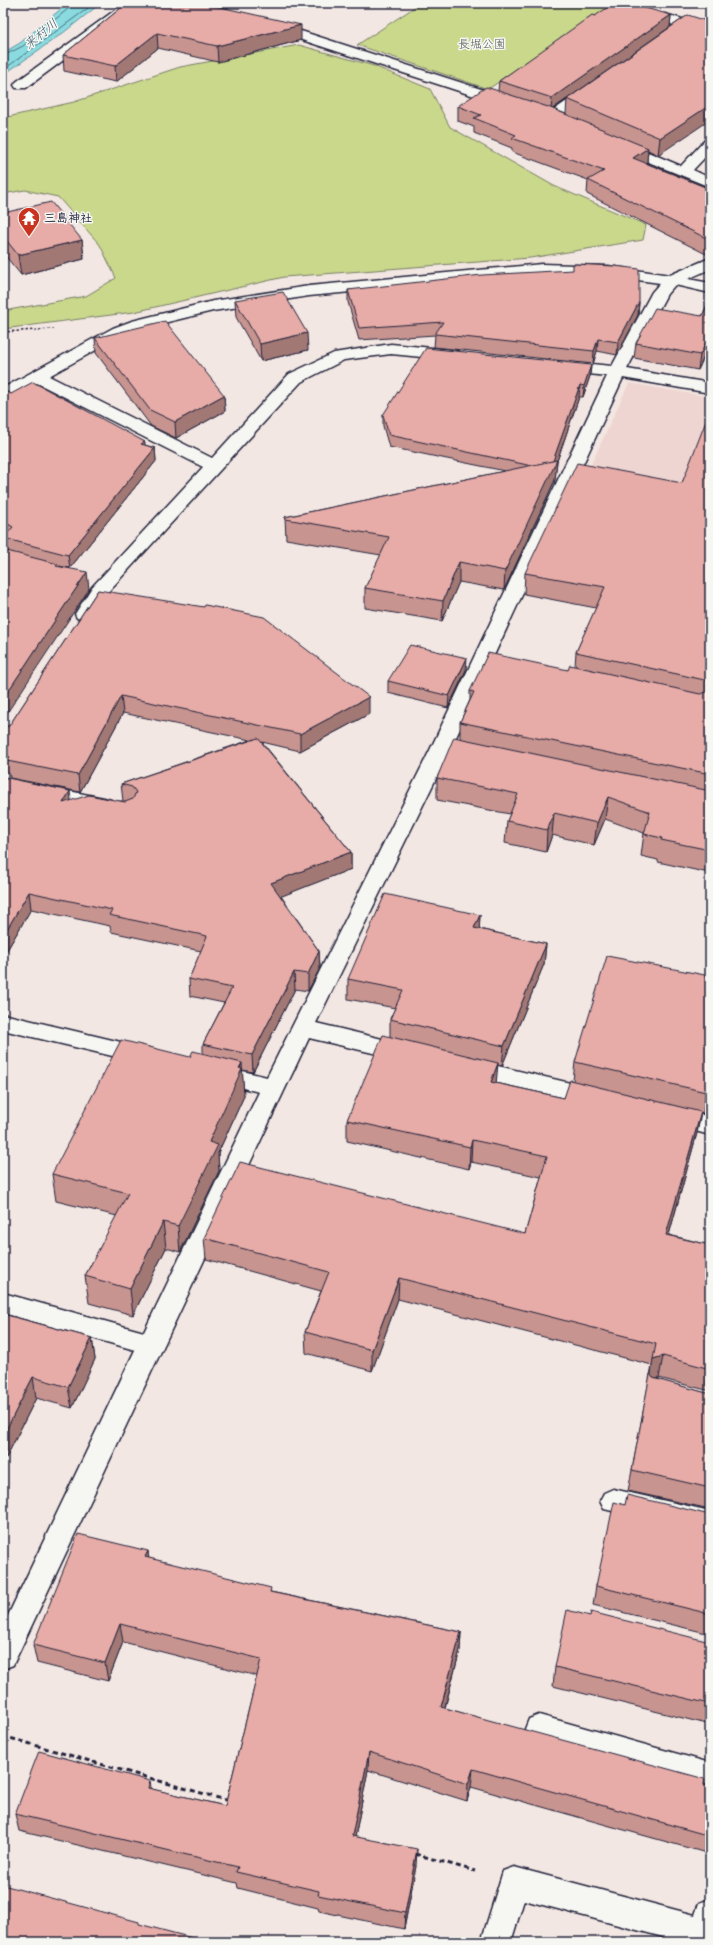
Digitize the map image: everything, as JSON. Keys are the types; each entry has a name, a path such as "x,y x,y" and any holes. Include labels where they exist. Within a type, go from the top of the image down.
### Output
{"street":[{"path":"21,85 133,3"},
{"path":"665,18 710,30"},
{"path":"257,22 295,32 523,107"},
{"path":"672,33 685,24"},
{"path":"553,117 603,82"},
{"path":"538,112 568,123"},
{"path":"604,139 710,183"},
{"path":"683,172 710,143"},
{"path":"3,1656 150,1344 302,1028 449,749 489,663 617,372 660,292 672,280 710,263"},
{"path":"3,396 36,376 119,331 138,324 213,306 309,290 542,269 608,271 672,280 710,288"},
{"path":"73,631 105,585 294,378 340,356 391,348 470,357"},
{"path":"541,364 617,372 710,388"},
{"path":"36,376 214,466"},
{"path":"83,579 105,585"},
{"path":"3,785 126,810"},
{"path":"3,1022 165,1061"},
{"path":"302,1028 426,1057"},
{"path":"449,1063 618,1104"},
{"path":"196,1068 273,1087"},
{"path":"649,1111 710,1126"},
{"path":"3,1302 150,1344"},
{"path":"613,1501 710,1523"},
{"path":"539,1729 710,1777"},
{"path":"496,1942 514,1882 709,1927"}],"path":[{"path":"3,1736 232,1802"},
{"path":"407,1852 514,1882"}],"shaded area":[{"path":"629,383 710,397 710,501 585,477"}],"green space":[{"name":"長堀公園","path":"421,3 621,3 488,89 357,45"},
{"path":"299,45 374,66 430,89 450,127 554,186 646,225 643,240 530,258 284,277 134,312 3,329 3,311 86,296 116,278 100,245 58,197 25,190 3,194 3,118 74,102 180,67"}],"water":[{"name":"来村川","path":"68,3 101,3 63,33 3,75 3,53 20,43"}],"building":[{"path":"127,3 202,3 301,25 217,46 157,33 115,66 63,55"},
{"path":"614,3 627,3 671,15 552,98 499,81 592,15 595,16"},
{"path":"688,15 710,22 710,105 660,138 567,99"},
{"path":"486,87 548,107 648,148 633,158 710,189 710,240 588,180 604,171 512,138 516,135 474,118 481,115 458,106"},
{"path":"51,202 82,240 18,255 3,236 3,213"},
{"path":"573,264 639,269 639,302 618,342 598,339 594,351 435,334 443,322 359,328 348,290 482,275 573,270"},
{"path":"283,292 307,333 260,344 235,300"},
{"path":"710,299 710,343 706,342 700,355 636,343 655,308 702,316"},
{"path":"165,321 224,395 175,422 150,410 95,338"},
{"path":"426,348 591,365 584,386 580,385 553,461 532,466 389,435 383,415"},
{"path":"33,382 145,442 141,444 155,448 68,555 3,538 13,527 3,521 3,390 11,394"},
{"path":"706,421 710,422 710,685 708,681 700,679 576,652 605,587 525,573 577,463 682,483"},
{"path":"557,460 505,571 459,562 443,601 365,588 389,537 286,519 285,517"},
{"path":"3,550 58,564 56,566 87,572 3,699"},
{"path":"98,590 204,607 205,605 264,617 369,697 300,734 121,696 78,775 7,761 10,757 3,755 3,727 9,726"},
{"path":"410,645 467,658 449,696 388,681"},
{"path":"488,653 568,670 570,665 700,694 707,692 710,689 710,774 460,722 474,692 470,691"},
{"path":"454,737 710,791 710,850 661,840 662,838 644,834 650,812 608,797 597,823 554,813 547,830 507,821 518,794 437,778"},
{"path":"258,738 351,852 271,883 319,951 308,974 294,972 252,1055 203,1044 232,988 189,979 207,936 109,915 112,910 29,892 3,936 3,777 70,791 63,803 89,795 125,802 133,799 136,792 132,787 121,784"},
{"path":"385,894 480,915 474,928 546,944 504,1046 390,1019 403,990 348,979"},
{"path":"607,956 710,976 710,1079 706,1092 575,1062"},
{"path":"383,1035 498,1063 491,1082 564,1098 570,1080 701,1112 666,1235 710,1245 710,1369 663,1356 653,1359 656,1344 399,1278 372,1350 305,1332 329,1272 204,1238 240,1162 525,1234 547,1156 472,1140 470,1147 347,1120"},
{"path":"121,1040 190,1057 193,1051 242,1063 239,1068 242,1069 209,1142 218,1145 178,1226 163,1222 130,1289 85,1276 128,1193 52,1174"},
{"path":"3,1314 92,1338 68,1387 33,1377 3,1436"},
{"path":"650,1374 653,1378 710,1394 710,1488 632,1470"},
{"path":"627,1495 710,1515 710,1614 596,1586 614,1502 625,1505"},
{"path":"78,1534 148,1551 145,1557 271,1588 270,1592 461,1632 441,1707 705,1779 704,1785 710,1786 710,1836 473,1769 468,1784 369,1752 352,1836 417,1849 405,1913 318,1895 319,1891 236,1872 238,1867 15,1814 39,1751 150,1781 148,1788 225,1806 261,1659 120,1624 105,1663 33,1645"},
{"path":"567,1610 590,1616 591,1612 710,1642 710,1704 555,1667"},
{"path":"3,1885 139,1922 139,1924 208,1942 3,1942"}],"place":[{"name":"三島神社","path":"29,238"}]}
